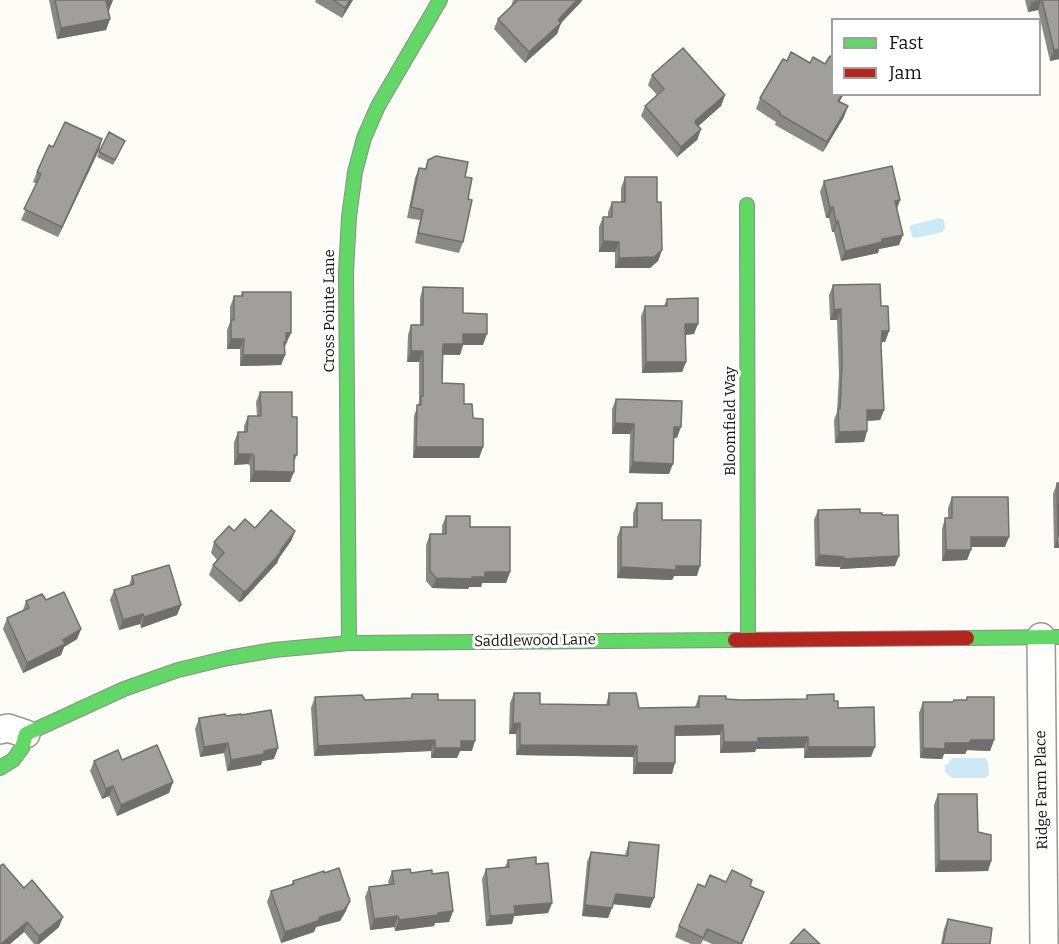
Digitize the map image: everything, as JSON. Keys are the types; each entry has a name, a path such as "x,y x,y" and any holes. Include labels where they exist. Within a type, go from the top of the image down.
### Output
{"street":[{"name":"Cross Pointe Lane","path":"349,643 346,272 349,217 355,172 364,138 378,106 440,0"},
{"name":"Bloomfield Way","path":"747,205 748,638"},
{"name":"Saddlewood Lane","path":"26,735 116,693 178,670 252,653 349,643 1050,637"},
{"name":"Ridge Farm Place","path":"1044,944 1050,637"},
{"path":"0,730 8,728 26,735 22,748 13,760 0,768"}],"water":[{"path":"940,218 944,220 943,232 912,237 911,225"},
{"path":"952,758 985,758 988,762 989,775 985,778 952,778 945,772 945,765"}],"building":[{"path":"55,0 111,0 106,1 110,19 61,28"},
{"path":"333,0 350,0 345,8"},
{"path":"516,0 577,0 558,20 561,23 529,52 498,19"},
{"path":"1042,0 1059,0 1059,49 1054,50"},
{"path":"683,48 725,95 696,120 695,123 701,129 681,147 645,106 664,89 652,75"},
{"path":"791,52 810,63 813,57 825,64 831,57 831,96 841,96 838,101 848,106 827,142 779,114 780,112 760,98 783,59 787,61"},
{"path":"65,122 102,139 62,227 24,209 41,174 37,172 49,145 53,147"},
{"path":"109,132 125,141 115,160 99,152"},
{"path":"436,156 468,162 465,177 472,178 468,199 472,200 463,242 418,233 423,210 411,207 419,168 426,169 428,160"},
{"path":"892,166 900,200 895,201 903,235 845,251 838,221 836,222 833,207 830,208 824,181"},
{"path":"625,177 657,177 657,202 661,202 662,250 654,257 619,258 619,242 603,241 603,217 612,217 612,202 625,202"},
{"path":"880,284 881,306 888,306 889,331 882,331 881,346 884,410 867,410 867,431 839,432 838,409 840,409 842,364 841,309 834,310 833,285"},
{"path":"423,287 463,288 463,313 487,314 487,334 463,334 463,344 443,344 442,383 464,384 464,404 472,404 473,418 483,419 483,447 416,447 417,405 421,405 421,396 423,396 423,351 411,351 411,325 423,325"},
{"path":"242,292 291,292 291,333 286,333 285,355 243,355 244,339 231,339 234,296 243,296"},
{"path":"698,298 698,324 685,324 686,362 646,362 645,306 667,306 667,299"},
{"path":"260,392 292,392 292,417 297,417 297,455 294,455 294,472 254,471 254,456 238,454 238,432 247,432 248,416 261,416"},
{"path":"616,399 682,401 681,427 674,427 673,464 633,462 634,424 615,423"},
{"path":"1057,483 1059,483 1059,537 1058,537"},
{"path":"952,497 1008,497 1009,537 971,537 971,550 946,550 945,518 952,518"},
{"path":"637,503 662,503 662,520 701,520 700,566 676,566 676,570 621,567 621,527 637,527"},
{"path":"860,509 860,513 898,515 899,556 844,559 844,557 819,555 818,510"},
{"path":"271,510 295,531 281,552 246,591 243,591 213,565 224,553 214,542 229,526 234,531 245,519 255,528"},
{"path":"446,516 470,516 470,527 510,527 510,572 485,572 485,577 472,577 472,579 436,578 430,571 430,534 446,534"},
{"path":"169,565 181,605 144,617 143,614 123,620 114,590 134,584 132,576"},
{"path":"64,592 81,629 63,640 65,644 27,663 7,618 29,608 26,601 42,594 46,600"},
{"path":"514,693 540,693 540,704 609,705 609,693 636,693 639,708 699,707 699,696 726,696 726,699 741,700 807,699 807,695 834,694 834,701 838,701 838,708 874,707 875,747 808,747 808,737 758,738 758,742 724,742 723,725 675,726 675,763 637,763 637,746 520,745 520,723 513,724"},
{"path":"412,694 438,694 438,700 475,700 475,741 461,741 461,748 435,748 435,740 318,746 315,697 362,695 365,700 412,698"},
{"path":"967,697 994,697 994,740 945,743 945,749 923,748 923,702 953,702 954,700 967,700"},
{"path":"271,710 278,748 264,751 264,754 231,760 228,743 204,747 199,718"},
{"path":"157,745 173,782 121,805 113,786 106,789 94,761 118,750 122,760"},
{"path":"938,794 977,794 978,832 991,835 991,861 939,861"},
{"path":"629,842 659,845 654,898 616,894 612,908 585,905 591,852 628,856"},
{"path":"536,857 536,864 548,863 552,903 514,906 515,914 490,916 486,869 509,867 508,860"},
{"path":"3,864 24,888 32,880 63,917 39,936 27,922 0,944 0,866"},
{"path":"339,868 350,901 344,910 320,917 318,921 285,932 271,891 294,884 293,881"},
{"path":"410,869 411,873 432,870 432,874 448,872 453,911 399,920 398,916 374,919 369,887 394,884 392,871"},
{"path":"732,870 752,880 750,886 764,892 741,944 707,929 703,938 679,926 698,884 705,887 710,875 726,882"},
{"path":"948,919 992,928 990,944 943,944"},
{"path":"804,929 820,944 790,944"}],"traffic: fast":[{"path":"349,643 346,272 349,217 355,172 364,138 378,106 440,0"},
{"path":"747,205 748,638"},
{"path":"967,638 1059,637"},
{"path":"0,768 13,760 22,748 26,734 124,689 178,670 228,658 274,650 349,643 735,640"}],"traffic: jam":[{"path":"735,640 967,638"}]}
